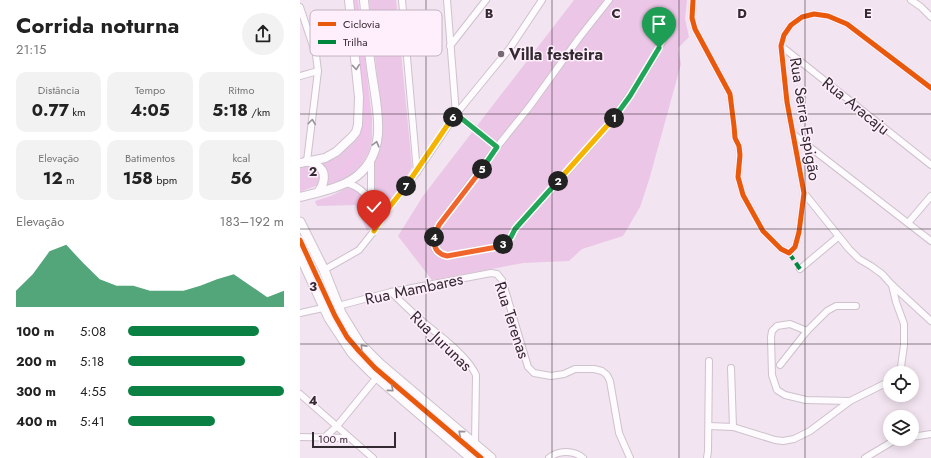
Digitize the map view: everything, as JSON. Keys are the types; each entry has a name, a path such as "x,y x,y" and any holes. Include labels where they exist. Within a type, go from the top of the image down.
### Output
{"main road":[{"path":"349,0 350,10"},
{"path":"364,0 365,10"},
{"path":"304,162 325,158 336,152 356,132 358,125 359,97 355,56"},
{"path":"300,197 345,183 357,176 371,160 379,128 370,56"},
{"path":"304,162 314,163 320,167 323,173 323,182 321,189 318,192"},
{"path":"300,222 324,270 347,325 360,344 367,352 491,458"},
{"path":"301,258 323,308 335,330 352,353 377,377 471,458"}],"street":[{"path":"402,0 403,10"},
{"path":"447,0 456,114 497,147"},
{"path":"450,46 486,0"},
{"path":"324,270 360,250 388,209 417,172 456,114 510,48 542,0"},
{"path":"609,0 439,225 434,238 434,243 435,248 442,255 452,256 497,247 504,244 511,237 515,229 608,126 626,102 662,42 672,21"},
{"path":"693,0 692,18 695,29 716,64 730,94 734,132 739,146 740,155 738,177 743,195 763,231 781,249 789,253 795,247 799,232 804,193"},
{"path":"911,0 931,17"},
{"path":"301,11 310,37"},
{"name":"Rua Serra Espigão","path":"804,193 787,102 781,46 784,36 791,26 802,17 814,14 828,16 846,24 931,88"},
{"name":"Rua Aracaju","path":"781,46 931,165"},
{"path":"304,162 318,71 316,56"},
{"path":"407,56 417,172"},
{"path":"300,76 318,71"},
{"path":"793,134 931,242"},
{"path":"371,160 371,194 376,203 388,209"},
{"path":"345,183 352,184 360,188 381,220"},
{"path":"804,193 838,237 859,259 882,274 931,321"},
{"path":"908,224 931,196"},
{"path":"800,269 838,237"},
{"name":"Rua Mambares","path":"338,306 391,292 491,273"},
{"name":"Rua Terenas","path":"491,273 497,274 502,280 528,367 534,373 551,376 564,374 575,369 586,368 594,369 607,375 610,381 619,433 630,458"},
{"path":"892,285 904,324 901,366"},
{"name":"Rua Jurunas","path":"391,292 460,354 473,369 476,376 474,444"},
{"path":"780,365 807,331 827,311 836,306 856,306"},
{"path":"300,313 323,308"},
{"path":"807,331 790,324 777,326 772,330 772,375 777,390 785,395 806,400 850,401"},
{"path":"706,458 709,426 709,362"},
{"path":"731,368 733,428"},
{"path":"324,438 337,426 377,377"},
{"path":"709,426 733,428 775,440 794,439 810,431 850,401 883,385"},
{"path":"300,394 373,458"},
{"path":"919,436 931,434"},
{"path":"300,437 349,438"},
{"path":"865,458 885,446"},
{"path":"549,458 563,452 579,454 583,458"}],"shaded area":[{"path":"352,0 358,0 359,10 353,10"},
{"path":"369,0 396,0 397,10 370,10"},
{"path":"574,0 687,0 685,19 689,37 678,48 681,64 649,180 640,207 623,236 582,249 569,261 523,263 432,280 398,236 423,196"},
{"path":"359,56 365,56 372,118 372,140 369,152 358,172 347,180 327,186 328,176 319,163 332,158 343,151 356,136 362,124 363,118"},
{"path":"375,56 401,56 412,167 393,201 387,205 375,195 373,162 380,148 383,131"},
{"path":"308,165 312,166 319,172 320,179 318,185 300,192 300,167"},
{"path":"353,187 361,193 374,216 373,223 367,231 361,217 364,215 361,210 358,211 355,205 317,206 315,201"}],"waterway":[{"path":"355,0 356,10"},
{"path":"340,174 356,155 364,136 368,120 361,56"}],"marked path":[{"path":"789,253 800,269"}],"cycle path":[{"path":"693,0 692,18 695,29 730,94 735,138 739,146 740,155 738,177 743,195 763,231 781,249 789,253 795,247 799,232 804,193 787,102 781,46 784,35 791,25 802,17 814,14 828,16 847,24 931,88"},
{"path":"300,240 335,316 347,337 375,368 481,458"}],"place":[{"name":"Villa festeira","path":"501,54"}],"route":[{"path":"374,231 388,209 417,172 456,114 497,147 439,225 434,238 435,248 442,255 452,256 497,247 504,244 511,237 515,229 608,126 630,96 659,48"}]}
